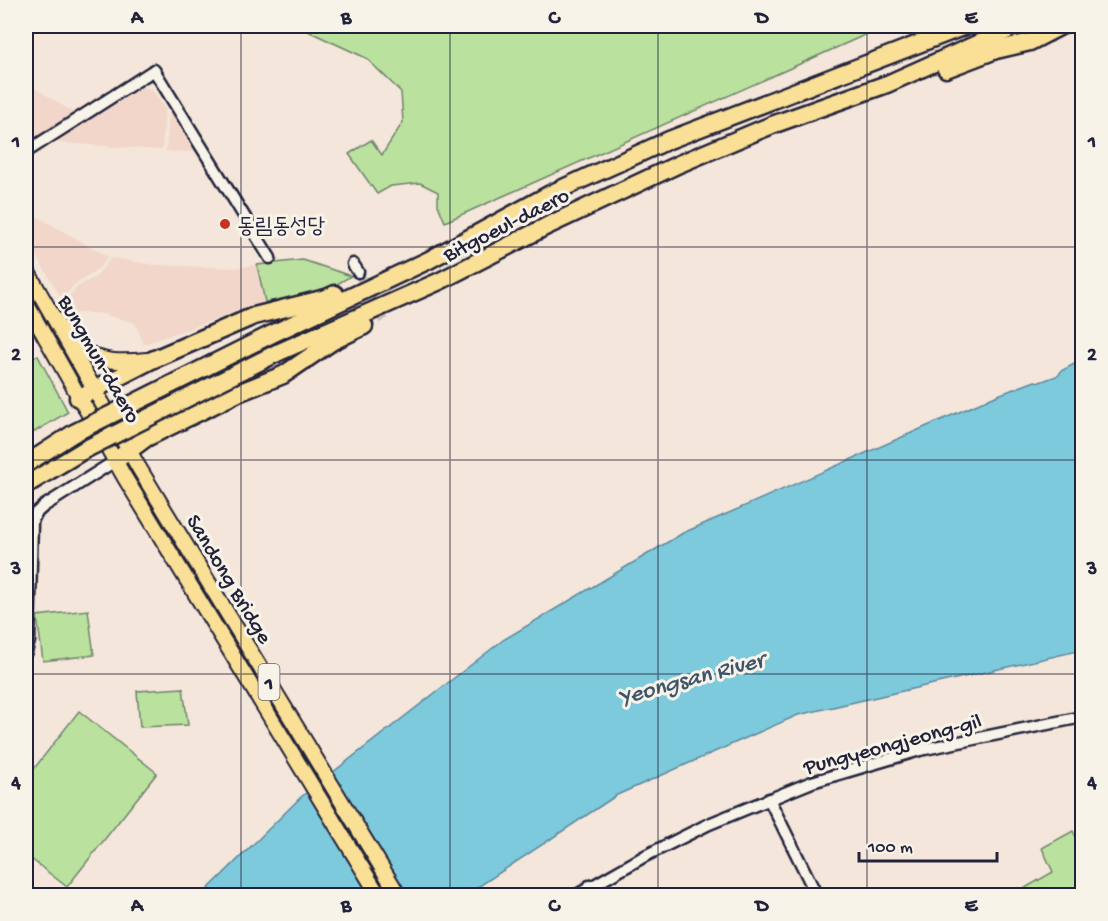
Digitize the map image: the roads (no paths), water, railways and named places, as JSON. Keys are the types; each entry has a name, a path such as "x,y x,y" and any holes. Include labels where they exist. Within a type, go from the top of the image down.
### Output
{"highway":[{"path":"927,40 953,26"},
{"name":"Bitgoeul-daero","path":"26,464 74,433 270,335 429,260 552,193 669,140 965,26"},
{"name":"Bitgoeul-daero","path":"26,485 84,450 277,353 440,281 547,226 679,164 772,125 887,84 1017,26"},
{"path":"887,84 929,76 996,50 1030,42 1061,26"},
{"path":"78,398 152,360 254,316 326,298 374,276 429,260"},
{"path":"115,461 146,438 283,375 333,341 390,313 440,281"}],"main road":[{"name":"Bungmun-daero","path":"26,269 140,468"},
{"name":"Bungmun-daero","path":"26,303 125,478"},
{"path":"65,336 83,352 108,362 152,360"},
{"name":"Sandong Bridge","path":"140,468 399,896"},
{"name":"Sandong Bridge","path":"125,478 379,896"}],"street":[{"path":"26,152 154,70 270,258"},
{"path":"26,652 29,641 32,522 36,513 115,461"},
{"name":"Pungyeongjeong-gil","path":"575,896 589,886 709,824 830,776 921,750 1083,717"},
{"path":"769,799 817,896"},
{"path":"589,886 601,896"}],"water":[{"name":"Yeongsan River","path":"1082,362 1082,650 798,715 617,795 466,895 201,896 301,797 503,640 683,533 998,395 1059,375 1061,371"}],"tunnel":[{"path":"358,272 385,323"}],"place":[{"name":"동림동성당","path":"225,224"}]}
